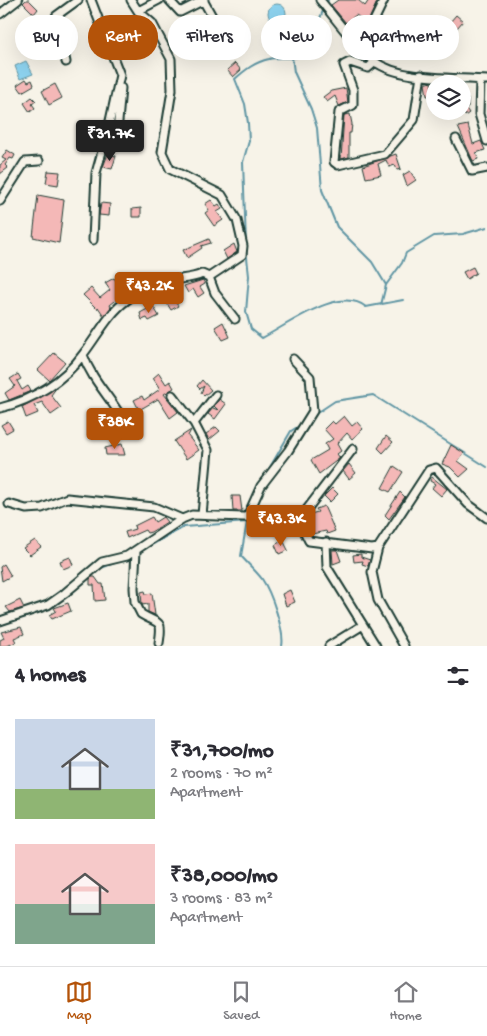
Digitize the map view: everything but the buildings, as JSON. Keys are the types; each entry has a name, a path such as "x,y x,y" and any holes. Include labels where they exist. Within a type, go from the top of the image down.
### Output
{"street":[{"path":"0,14 18,0"},
{"path":"66,62 56,16 78,0"},
{"path":"91,0 120,75 121,111 116,144"},
{"path":"131,0 138,11 152,24 171,58 172,90 162,152 170,169 222,195 237,220 241,232 242,254 209,277"},
{"path":"138,11 159,0"},
{"path":"169,0 180,12 203,0 212,15"},
{"path":"320,0 342,26"},
{"path":"377,15 384,0"},
{"path":"421,76 414,120 386,154 338,165 334,162 339,112 353,105 352,90 344,65 350,62 368,68 375,62 404,73 421,76 484,80 479,114 487,141"},
{"path":"94,240 96,174 120,75"},
{"path":"456,139 472,171 487,168"},
{"path":"0,201 25,162 39,162"},
{"path":"0,408 19,404 39,395 84,355 104,323 127,300 160,282 194,278 202,274 209,277 216,293 235,319"},
{"path":"84,355 95,380 118,410 125,424"},
{"path":"247,517 262,486 288,451 313,411 310,378 293,359"},
{"path":"172,395 194,423 208,450 209,457 202,515"},
{"path":"194,423 216,395"},
{"path":"298,521 353,449"},
{"path":"404,646 378,600 372,572 378,548 429,470 436,468 468,504 487,518"},
{"path":"9,504 26,509 42,508 66,498 154,507 182,518"},
{"path":"0,621 48,605 102,562 128,556 182,518 202,515 293,519 298,521 309,541 372,550 378,548"},
{"path":"326,542 327,567 376,646"},
{"path":"136,551 135,602 141,614 160,623 162,627 159,642"},
{"path":"329,646 363,625"}],"water":[{"path":"277,4 285,10 285,15 269,15 268,13 271,7"},
{"path":"26,61 33,74 20,79 15,66"}],"waterway":[{"path":"246,243 243,162 249,141 248,123 245,104 235,79 250,67 264,60 292,58 303,54 312,39 323,11"},
{"path":"292,60 294,72 311,109 317,128 322,190 337,227 372,262 386,285 381,305"},
{"path":"386,285 402,263 406,253 434,236 463,234 487,227"},
{"path":"246,248 249,276 246,312 251,329 262,338 314,309 328,304 355,301 366,307 403,300"},
{"path":"314,415 335,401 373,395 487,467"},
{"path":"266,474 291,431 302,424"},
{"path":"142,550 184,527 247,522 241,556 262,579 269,593 279,622 282,646"},
{"path":"101,568 131,557"},
{"path":"21,618 33,614"}]}
